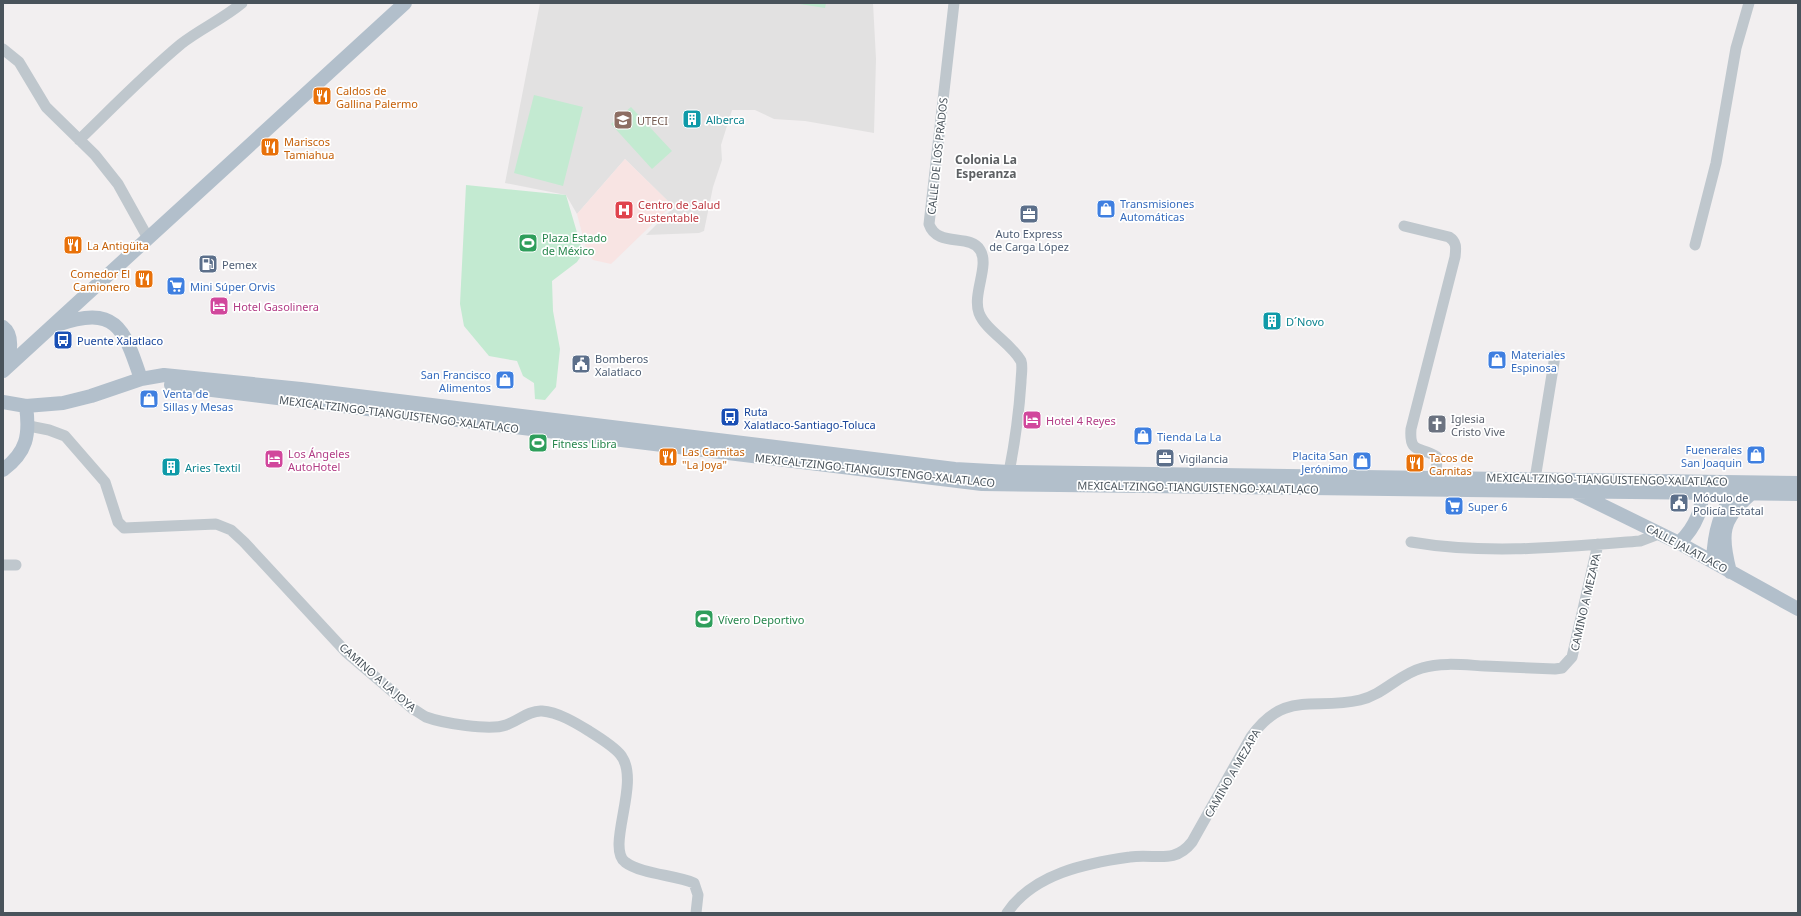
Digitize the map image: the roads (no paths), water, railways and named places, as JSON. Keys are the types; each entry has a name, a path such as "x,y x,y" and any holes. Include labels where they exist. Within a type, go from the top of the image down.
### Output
{"main road":[{"path":"4,370 405,3"},
{"path":"51,327 76,318 92,317 112,322 122,330 146,379"},
{"path":"3,327 6,329 10,345 4,370"},
{"name":"MEXICALTZINGO-TIANGUISTENGO-XALATLACO","path":"3,402 26,406 63,403 164,375 301,389 955,468 1009,472 1686,480 1798,494"},
{"name":"MEXICALTZINGO-TIANGUISTENGO-XALATLACO","path":"146,379 165,385 982,484 1735,493 1751,487 1798,483"},
{"path":"3,470 15,460 23,447 29,426 26,406"},
{"name":"CALLE JALATLACO","path":"1555,479 1574,491 1661,533 1798,609"},
{"path":"1679,543 1692,529 1699,509 1700,492 1697,487 1686,480"},
{"path":"1730,572 1724,543 1726,523 1734,509 1751,487"},
{"path":"1713,562 1718,521 1724,508 1735,493"}],"street":[{"path":"79,140 146,74 183,43 231,13 242,3"},
{"name":"CALLE DE LOS PRADOS","path":"954,3 929,224 932,232 940,237 974,244 980,248 982,254 982,264 977,299 979,313 985,322 1014,351 1022,362 1019,419 1009,472"},
{"path":"1695,245 1716,162 1736,48 1749,3"},
{"path":"3,49 19,62 46,107 95,155 118,184 148,238"},
{"path":"1404,226 1449,237 1454,240 1456,245 1455,257 1411,429 1410,441 1414,447 1437,457 1436,477"},
{"path":"1535,479 1555,356"},
{"name":"CAMINO A LA JOYA","path":"29,426 49,430 65,436 105,482 118,522 124,528 209,524 224,526 231,530 244,542 346,652 413,709 425,716 458,724 498,728 515,722 533,712 542,711 554,713 588,731 609,745 622,756 627,767 626,799 618,846 621,858 626,863 653,873 684,879 694,883 698,895 696,913"},
{"path":"1411,542 1439,547 1507,550 1640,541 1661,533"},
{"name":"CAMINO A MEZAPA","path":"1007,913 1015,901 1026,892 1063,872 1131,856 1178,855 1185,851 1192,842 1251,737 1271,714 1282,709 1299,704 1360,700 1371,696 1410,672 1422,668 1467,665 1555,670 1562,668 1572,657 1598,544"},
{"path":"3,565 16,565"}],"place":[{"name":"Caldos de Gallina Palermo","path":"322,96"},
{"name":"Alberca","path":"692,119"},
{"name":"UTECI","path":"623,120"},
{"name":"Mariscos Tamiahua","path":"270,147"},
{"name":"Transmisiones Automáticas","path":"1106,209"},
{"name":"Centro de Salud Sustentable","path":"624,210"},
{"name":"Auto Express de Carga López","path":"1029,214"},
{"name":"Plaza Estado de México","path":"528,243"},
{"name":"La Antigüita","path":"73,245"},
{"name":"Pemex","path":"208,264"},
{"name":"Comedor El Camionero","path":"144,279"},
{"name":"Mini Súper Orvis","path":"176,286"},
{"name":"Hotel Gasolinera","path":"219,306"},
{"name":"D´Novo","path":"1272,321"},
{"name":"Puente Xalatlaco","path":"63,340"},
{"name":"Materiales Espinosa","path":"1497,360"},
{"name":"Bomberos Xalatlaco","path":"581,364"},
{"name":"San Francisco Alimentos","path":"505,380"},
{"name":"Venta de Sillas y Mesas","path":"149,399"},
{"name":"Ruta Xalatlaco-Santiago-Toluca","path":"730,417"},
{"name":"Hotel 4 Reyes","path":"1032,420"},
{"name":"Iglesia Cristo Vive","path":"1437,424"},
{"name":"Tienda La La","path":"1143,436"},
{"name":"Fitness Libra","path":"538,443"},
{"name":"Fuenerales San Joaquin","path":"1756,455"},
{"name":"Las Carnitas \"La Joya\"","path":"668,457"},
{"name":"Vigilancia","path":"1165,458"},
{"name":"Los Ángeles AutoHotel","path":"274,459"},
{"name":"Placita San Jerónimo","path":"1362,461"},
{"name":"Tacos de Carnitas","path":"1415,463"},
{"name":"Aries Textil","path":"171,467"},
{"name":"Módulo de Policía Estatal","path":"1679,503"},
{"name":"Super 6","path":"1454,506"},
{"name":"Vívero Deportivo","path":"704,619"}],"district":[{"name":"Colonia La Esperanza","path":"986,166"}]}
